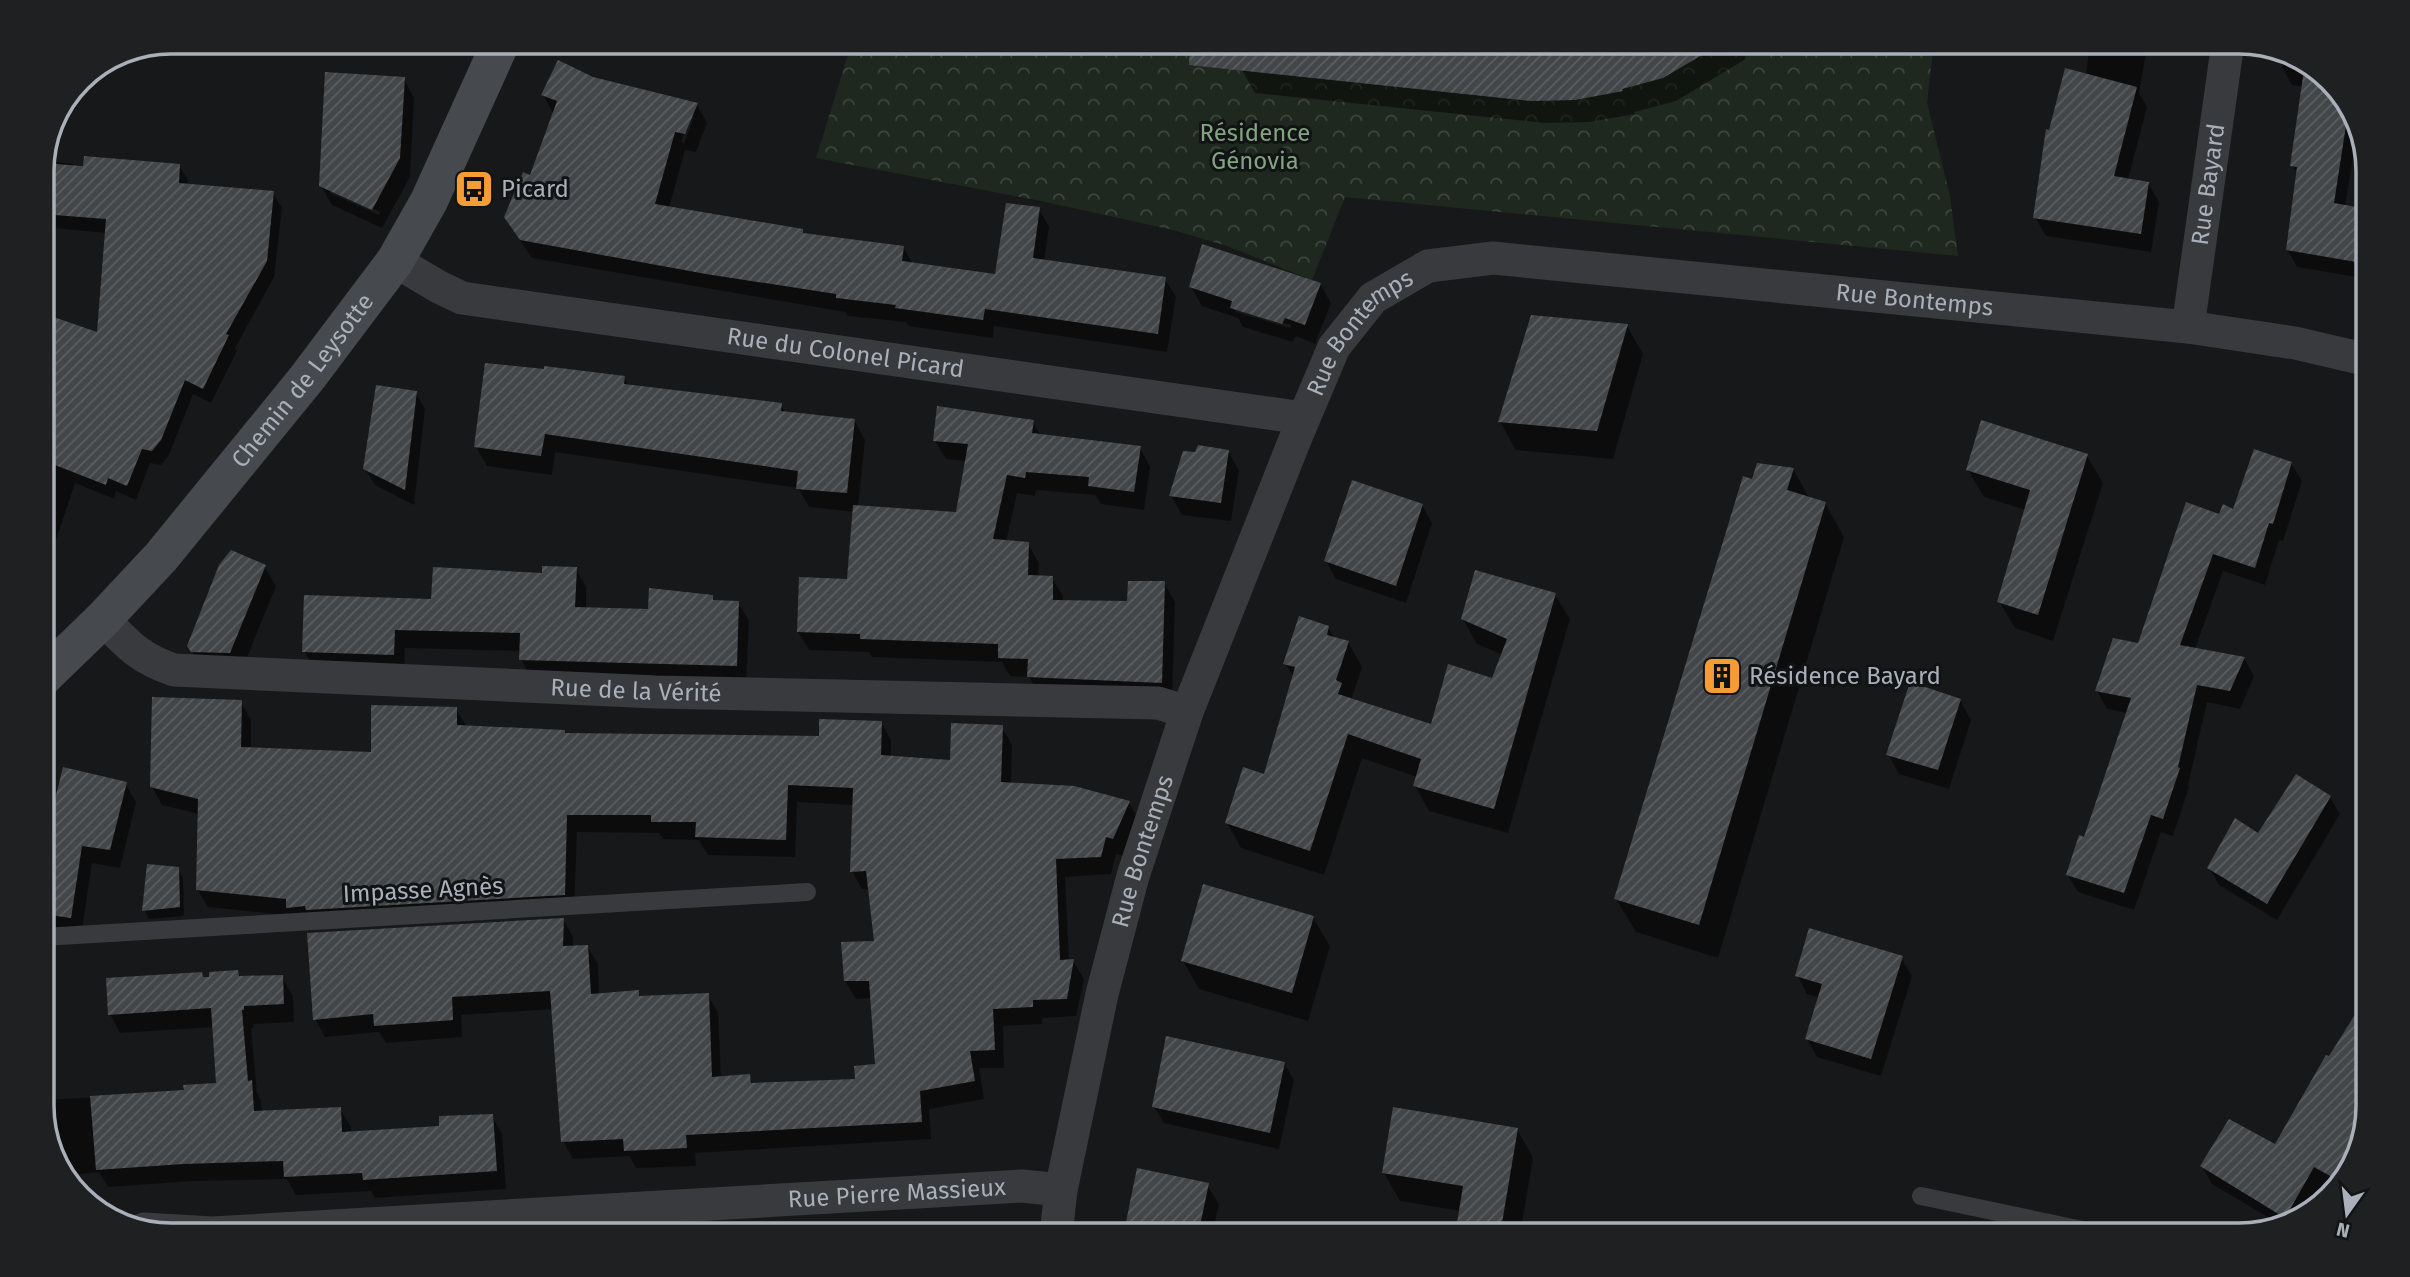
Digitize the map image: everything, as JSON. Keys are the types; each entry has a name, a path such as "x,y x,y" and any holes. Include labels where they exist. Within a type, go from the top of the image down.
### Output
{"street":[{"name":"Chemin de Leysotte","path":"55,665 103,619 191,521 307,378 396,261 429,201 496,54"},
{"name":"Rue Bayard","path":"2188,327 2226,54"},
{"name":"Rue Bontemps","path":"1057,1223 1061,1190 1102,994 1133,876 1186,712 1334,347 1373,298 1427,266 1493,258 2188,327 2295,343 2355,357"},
{"name":"Rue du Colonel Picard","path":"396,261 439,288 462,298 1303,418"},
{"name":"Rue de la Vérité","path":"103,619 137,654 174,670 656,692 1158,703 1186,712"},
{"name":"Rue Pierre Massieux","path":"384,1223 1022,1186 1061,1190"}],"lane":[{"name":"Impasse Agnès","path":"55,936 807,892"},
{"path":"1921,1196 2049,1223"}],"green space":[{"name":"Résidence Génovia","path":"848,54 1933,54 1927,103 1950,196 1958,256 1345,197 1312,280 1227,246 1173,230 1041,201 816,158"}],"building":[{"path":"1189,54 1704,54 1663,78 1622,89 1623,91 1575,100 1531,101 1189,65"},
{"path":"558,60 593,77 698,103 685,134 675,132 655,204 803,229 803,233 904,246 902,261 995,274 1006,203 1040,207 1033,258 1166,277 1158,334 985,309 983,320 895,308 896,305 836,298 836,294 706,274 520,240 504,217 523,172 530,175 557,101 541,95"},
{"path":"2065,68 2137,87 2114,176 2149,182 2141,234 2033,218 2046,129 2049,130"},
{"path":"325,72 405,77 400,158 372,210 319,186"},
{"path":"2303,74 2327,94 2346,124 2334,203 2355,207 2355,262 2286,250 2297,167 2290,166"},
{"path":"84,156 180,164 179,183 274,191 267,261 226,334 229,335 203,389 185,380 161,440 152,451 142,449 127,486 108,478 106,485 55,465 55,317 97,332 106,219 55,215 55,164 83,166"},
{"path":"1202,244 1321,283 1305,325 1285,318 1282,324 1230,308 1232,301 1189,287"},
{"path":"1531,315 1628,324 1597,431 1498,422"},
{"path":"485,363 544,369 544,366 625,376 624,384 782,403 781,411 855,419 847,493 796,489 798,471 545,434 541,456 474,447"},
{"path":"376,385 417,391 405,490 363,469"},
{"path":"937,406 1034,420 1032,433 1141,446 1134,492 1088,486 1089,477 1026,472 1025,478 1007,475 993,539 1029,542 1028,575 1053,576 1053,600 1127,601 1128,581 1165,581 1162,683 1027,677 1028,659 998,658 998,644 860,639 860,634 797,632 799,577 847,579 853,505 956,512 968,444 933,441"},
{"path":"1981,420 2088,454 2038,615 1997,602 2030,490 1966,470"},
{"path":"1198,445 1229,450 1221,503 1169,496 1183,451 1195,452"},
{"path":"2254,449 2292,462 2273,524 2269,523 2255,568 2213,554 2180,645 2245,657 2230,691 2197,685 2178,767 2180,768 2163,819 2151,815 2124,893 2066,875 2079,835 2084,837 2131,698 2095,691 2113,638 2138,643 2186,502 2219,514 2223,504 2233,509"},
{"name":"Résidence Bayard","path":"1757,463 1794,468 1787,490 1826,502 1699,925 1614,899 1743,476 1752,479"},
{"path":"1352,480 1423,504 1396,586 1324,561"},
{"path":"231,550 266,565 230,653 191,652 187,646 219,565"},
{"path":"542,566 577,567 575,607 648,609 649,588 713,595 713,600 739,601 737,666 519,660 520,633 395,630 394,655 302,652 304,595 431,599 433,567 542,573"},
{"path":"1475,570 1556,593 1494,809 1413,786 1421,759 1348,734 1310,851 1225,823 1243,767 1264,774 1295,667 1283,664 1299,616 1329,626 1327,635 1349,641 1336,680 1342,683 1338,694 1431,724 1448,664 1492,678 1507,639 1461,619"},
{"path":"1910,682 1961,699 1938,770 1886,755"},
{"path":"152,697 242,700 241,747 371,752 371,705 457,707 457,725 565,730 565,733 819,736 819,719 882,721 881,755 950,760 951,723 1003,725 1001,782 1074,786 1130,801 1113,839 1106,837 1101,857 1056,859 1060,960 1074,959 1067,999 1033,1000 1033,1007 993,1009 995,1050 970,1051 975,1081 920,1091 922,1122 686,1135 687,1148 624,1151 623,1139 561,1142 550,991 452,997 453,1020 374,1026 373,1014 313,1020 307,933 564,918 563,946 588,945 591,994 639,990 639,996 709,993 712,1077 750,1074 751,1083 855,1079 854,1066 875,1064 869,981 844,981 841,942 874,941 866,871 850,872 853,788 788,785 786,840 695,837 696,822 651,822 651,815 567,815 565,895 306,910 305,906 286,908 286,899 196,890 198,799 150,787"},
{"path":"63,767 127,782 110,850 82,846 71,918 55,916 55,799"},
{"path":"2296,774 2331,796 2267,904 2207,868 2235,818 2258,833"},
{"path":"147,864 179,867 180,907 142,911"},
{"path":"1203,884 1314,916 1292,993 1181,961"},
{"path":"1809,928 1903,956 1871,1059 1805,1039 1822,984 1795,976"},
{"path":"238,970 239,976 283,975 284,1004 244,1006 242,1010 248,1081 252,1080 254,1111 341,1107 342,1132 439,1126 439,1116 493,1114 497,1171 363,1180 362,1173 284,1177 283,1161 96,1170 90,1096 184,1090 183,1085 216,1083 211,1008 108,1015 106,978 202,972 203,977 209,977 209,972"},
{"path":"2356,1013 2355,1121 2346,1153 2332,1177 2314,1167 2289,1211 2280,1215 2200,1166 2229,1119 2275,1144 2326,1055 2329,1056"},
{"path":"1166,1036 1285,1062 1270,1133 1152,1107"},
{"path":"1393,1107 1518,1128 1502,1223 1457,1223 1463,1186 1382,1173"},
{"path":"1137,1168 1209,1183 1201,1223 1126,1223"}],"place":[{"name":"Picard","path":"474,189"},
{"name":"Résidence Bayard","path":"1722,676"}]}
